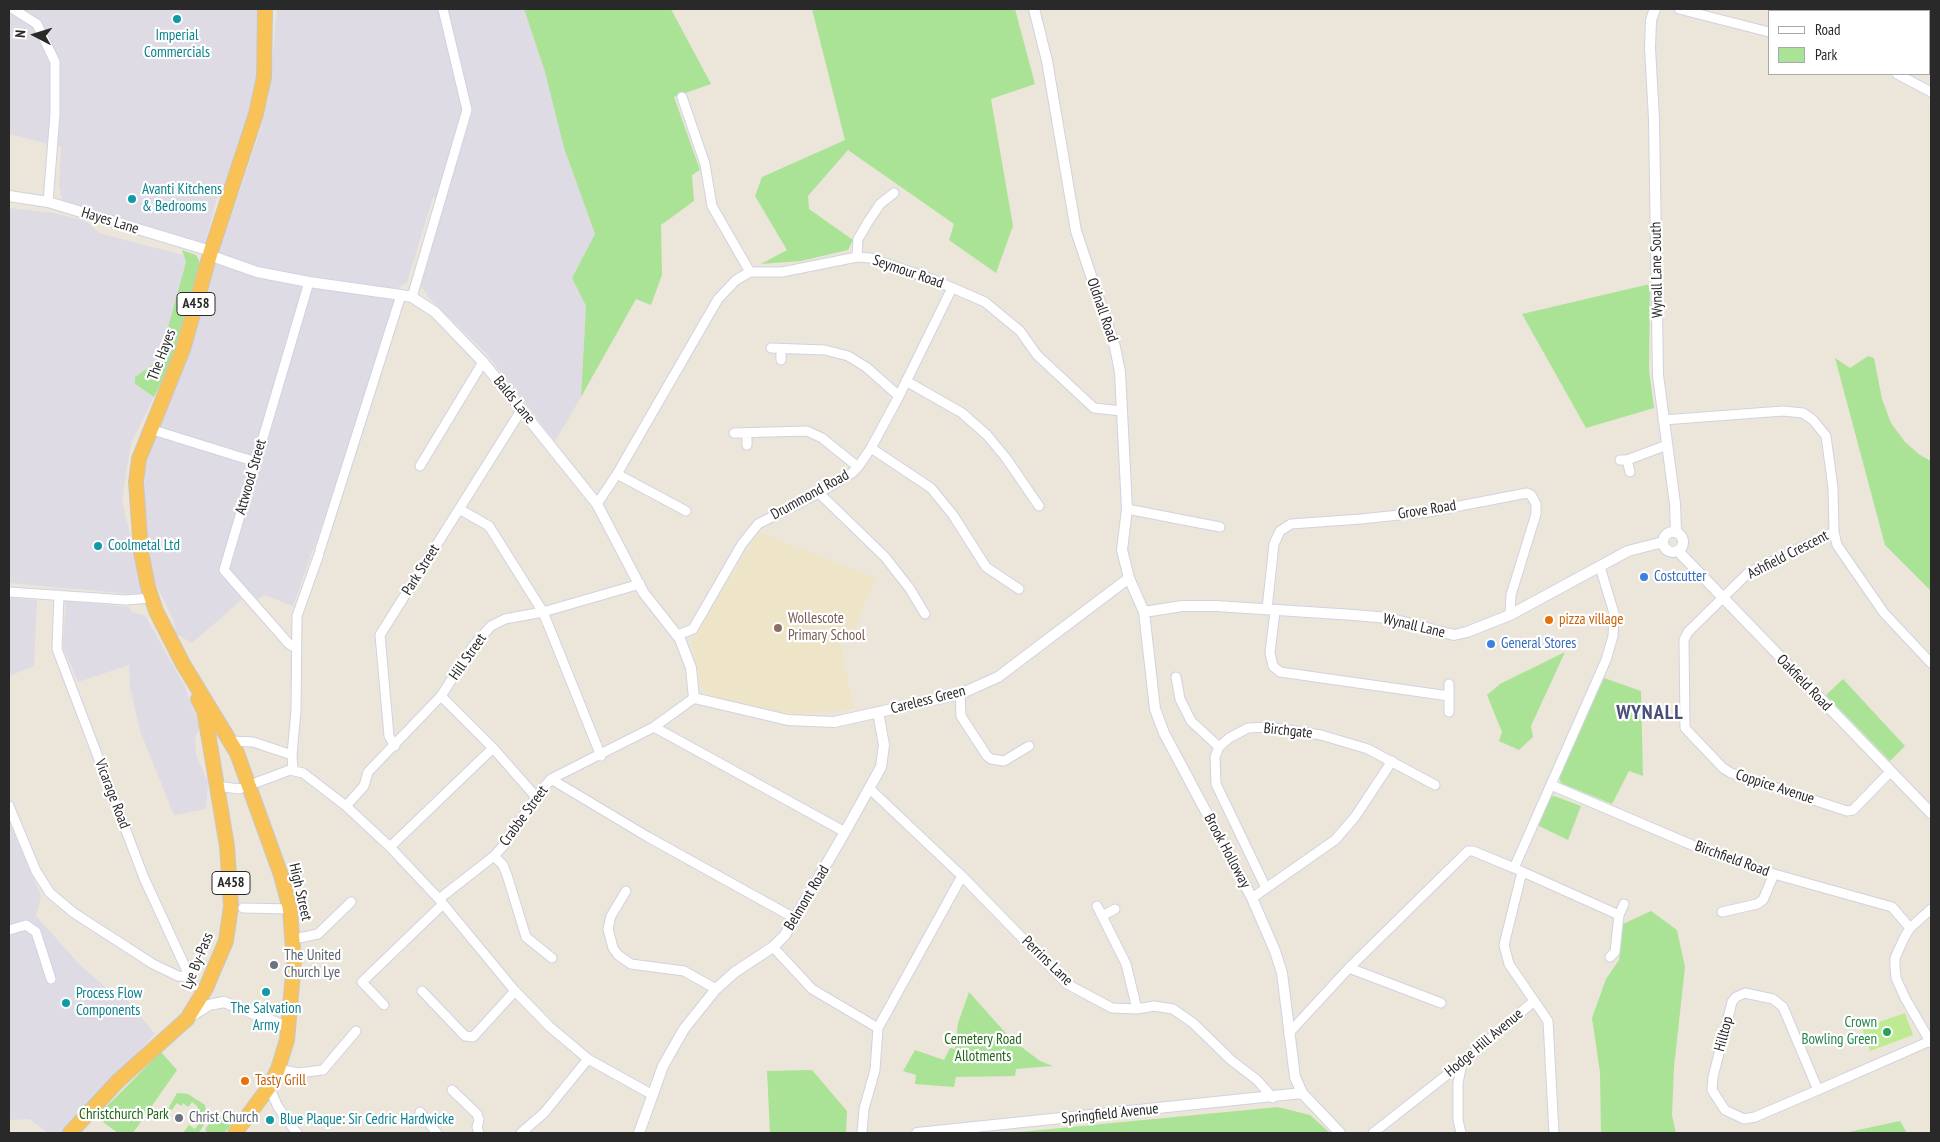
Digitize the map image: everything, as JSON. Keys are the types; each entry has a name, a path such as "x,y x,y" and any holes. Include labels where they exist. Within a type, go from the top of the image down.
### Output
{"highway":[{"name":"The Hayes","path":"151,598 141,552 136,494 139,459 183,349 210,253 260,100 264,77 264,9"},
{"name":"A458","path":"151,598 162,625 183,664"},
{"name":"Lye By-Pass","path":"70,1133 123,1076 187,1019 199,1002 219,961 229,924 231,880 204,711 183,664"},
{"name":"High Street","path":"183,664 231,740 250,785 281,874 290,909 294,939 290,1028 278,1069 258,1104 235,1133"},
{"path":"209,740 231,740"}],"street":[{"path":"13,9 37,24 55,62 55,114 48,202"},
{"path":"412,298 467,110 443,9"},
{"name":"Oldnall Road","path":"1034,9 1047,61 1076,231 1115,347 1120,372 1126,509 1122,550 1129,578 1144,612"},
{"name":"Wynall Lane South","path":"1655,9 1651,20 1650,48 1654,119 1658,374 1675,504 1676,531"},
{"path":"1679,9 1768,32"},
{"path":"1899,75 1931,92"},
{"path":"597,504 617,474 718,299 736,280 750,272 712,206 705,164 682,97"},
{"path":"857,257 858,239 887,194"},
{"name":"Hayes Lane","path":"9,196 48,202 210,253"},
{"name":"Balds Lane","path":"210,253 257,272 309,282 401,294 412,298 435,312 483,362 597,504 640,584 678,635 690,668 694,698"},
{"name":"Seymour Road","path":"750,272 782,272 847,257 870,258 952,288 985,302 1020,331 1037,355 1094,408 1122,410"},
{"name":"Attwood Street","path":"296,648 289,644 224,570 309,282"},
{"name":"Drummond Road","path":"678,635 693,629 742,544 758,524 819,493 852,473 858,467 871,448 899,396 952,288"},
{"path":"293,770 298,610 320,552 401,294"},
{"path":"771,348 825,350 848,356 866,368 899,396"},
{"path":"781,349 781,360"},
{"path":"420,466 483,362"},
{"path":"906,381 962,413 987,435 1038,500"},
{"name":"Park Street","path":"395,746 389,736 380,635 522,409"},
{"name":"Ashfield Crescent","path":"1663,420 1783,411 1803,413 1813,420 1826,436 1833,488 1834,532 1748,573 1722,600"},
{"path":"150,429 256,462"},
{"path":"734,433 772,430 814,434 858,467"},
{"path":"747,432 747,445"},
{"path":"1630,472 1624,460 1667,445"},
{"path":"871,448 931,488 953,515 986,567 1012,588"},
{"path":"617,474 686,511"},
{"path":"819,493 885,557 917,609 925,614"},
{"name":"Grove Road","path":"1271,610 1274,544 1280,531 1291,524 1428,512 1527,493 1531,495 1536,504 1536,514 1511,595 1510,615"},
{"path":"459,509 489,526 543,612 601,756"},
{"path":"1126,509 1215,524"},
{"path":"1676,531 1683,538 1684,543 1678,551 1668,551 1663,542 1668,532 1676,531"},
{"path":"1834,532 1837,545 1884,613 1931,664"},
{"name":"Wynall Lane","path":"1144,612 1182,606 1388,618 1454,635 1510,615 1640,547 1663,542"},
{"name":"Oakfield Road","path":"1678,551 1722,600 1931,813"},
{"name":"Hodge Hill Avenue","path":"1373,1133 1462,1062 1534,1001 1509,964 1504,946 1518,870 1551,785 1606,660 1613,636 1614,613 1600,567"},
{"name":"Careless Green","path":"694,698 788,720 834,722 960,694 998,677 1129,578"},
{"name":"Hill Street","path":"346,806 364,786 368,772 441,696 473,646 491,626 505,619 543,612 640,584"},
{"path":"9,592 126,600 151,598"},
{"name":"Vicarage Road","path":"59,595 57,649 144,878 188,977 194,986"},
{"name":"Coppice Avenue","path":"1722,600 1688,632 1684,640 1683,720 1685,728 1723,768 1731,773 1847,811 1853,810 1890,772"},
{"path":"1271,610 1270,653 1273,666 1280,672 1449,696"},
{"name":"Brook Holloway","path":"1144,612 1155,709 1164,733 1252,898 1282,973 1295,1077 1302,1093"},
{"path":"1176,677 1180,699 1191,721 1219,747 1214,771 1216,784 1266,888"},
{"path":"1449,684 1449,712"},
{"path":"960,694 961,716 987,756 991,759 1004,761 1029,746"},
{"path":"441,696 493,748 536,797"},
{"name":"Crabbe Street","path":"384,1005 362,982 441,902 494,856 516,830 536,797 552,779 601,756 654,727 694,698"},
{"name":"Belmont Road","path":"639,1133 663,1066 684,1029 716,990 735,972 773,947 796,919 846,832 881,767 884,751 878,712"},
{"path":"654,727 846,832"},
{"name":"Birchgate","path":"1219,747 1229,738 1248,728 1282,727 1321,734 1368,750 1435,785"},
{"path":"231,740 253,742 292,755"},
{"path":"390,847 493,748"},
{"path":"1252,898 1335,840 1355,817 1392,761"},
{"path":"216,786 232,790 293,770 303,773 346,806 390,847 441,902 515,991 550,1026 588,1059 652,1094"},
{"path":"552,779 648,837 796,919"},
{"name":"Birchfield Road","path":"1551,785 1706,851 1774,874 1892,907 1910,928"},
{"name":"Perrins Lane","path":"870,789 962,876 1067,984 1112,1008 1137,1009 1154,1006 1172,1009 1193,1023 1231,1060 1257,1080 1273,1098"},
{"path":"9,806 36,871 50,893 74,914 153,964 178,976 188,977"},
{"path":"1289,1033 1349,968 1468,851 1518,870 1619,916"},
{"path":"494,856 503,865 508,875 526,937 552,958"},
{"path":"1722,912 1757,904 1763,900 1774,874"},
{"path":"862,1133 864,1109 875,1070 878,1028 962,876"},
{"path":"626,891 611,916 608,929 613,948 618,955 631,964 684,971 716,990"},
{"path":"294,939 318,934 351,902"},
{"path":"1610,957 1615,952 1619,916 1624,904"},
{"path":"1097,906 1126,964 1137,1009"},
{"path":"243,908 290,909"},
{"path":"1102,916 1115,909"},
{"path":"1931,909 1910,928 1896,958 1896,978 1931,1042"},
{"path":"9,930 26,925 36,932 50,979"},
{"path":"773,947 812,989 878,1028"},
{"path":"1349,968 1430,1003 1441,1003"},
{"path":"422,991 465,1036 473,1037 515,991"},
{"name":"Hilltop","path":"1818,1090 1783,1007 1773,999 1745,992 1736,997 1732,1002 1713,1077 1712,1090 1725,1110 1744,1119 1755,1117 1931,1042"},
{"path":"1534,1001 1548,1021 1554,1133"},
{"path":"187,1019 209,1005 224,1002 290,1028"},
{"path":"278,1069 298,1073 323,1070 356,1031"},
{"path":"521,1133 544,1112 588,1059"},
{"path":"1461,1133 1458,1120 1458,1083 1462,1062"},
{"path":"269,1086 278,1107 297,1133"},
{"path":"452,1090 477,1114 479,1133"},
{"path":"1302,1093 1340,1133"},
{"name":"Springfield Avenue","path":"917,1133 1273,1098 1302,1093"},
{"path":"258,1104 272,1104 278,1107"},
{"path":"420,1112 437,1133"}],"shaded area":[{"path":"9,9 258,9 256,80 250,115 223,191 219,190 205,243 62,200 59,186 61,147 9,134"},
{"path":"277,9 524,9 545,72 564,148 595,234 573,278 586,306 581,397 555,441 485,352 430,299 420,284 444,200 433,197 407,282 398,288 357,425 293,606 264,595 255,601 248,594 192,643 176,634 173,619 151,574 143,522 145,473 150,450 191,348 219,252 261,128 269,95"},
{"path":"9,208 53,213 86,221 99,233 183,255 186,262 159,360 135,377 135,385 154,397 131,443 122,500 144,595 9,583"},
{"name":"Wollescote Primary School","path":"760,532 876,578 850,638 840,642 854,709 795,715 712,697 701,687 691,643 743,556"},
{"path":"9,598 37,600 34,666 9,676"},
{"path":"66,601 129,607 132,612 145,615 185,687 200,728 195,737 196,755 208,782 206,809 174,815 140,731 130,687 129,665 78,682 63,647"},
{"path":"9,821 41,896 36,916 80,965 118,998 121,995 127,1000 155,1034 61,1133 48,1133 29,1119 9,1120"}],"green space":[{"path":"524,9 671,9 711,84 674,97 700,170 692,175 694,201 661,225 662,275 651,305 636,299 581,397 586,306 572,278 595,234 564,148 545,72"},
{"path":"812,9 1015,9 1035,84 991,99 1013,226 996,273 949,240 954,224 848,150 808,196 809,209 853,240 848,250 801,261 761,264 787,250 755,196 762,177 845,140"},
{"path":"182,250 196,255 199,260 199,270 185,322 167,371 154,397 135,384 135,377 159,360 186,262"},
{"path":"1650,284 1649,370 1654,408 1586,428 1522,314"},
{"path":"1868,356 1874,358 1882,399 1891,423 1905,442 1920,455 1931,461 1931,591 1885,545 1835,358 1850,368"},
{"path":"1565,652 1531,726 1533,737 1519,750 1499,741 1502,732 1487,695 1500,684"},
{"path":"1604,678 1641,691 1643,776 1629,771 1612,804 1561,783 1559,777"},
{"path":"1843,679 1905,746 1890,761 1826,695"},
{"path":"1554,796 1581,806 1568,840 1537,825 1549,798"},
{"path":"1651,911 1677,930 1685,967 1674,1067 1672,1115 1676,1133 1601,1133 1600,1072 1592,1018 1606,979 1619,960 1623,924"},
{"name":"Cemetery Road Allotments","path":"969,992 1011,1039 1040,1061 1053,1066 1016,1069 1015,1076 956,1077 954,1087 915,1084 916,1075 903,1071 915,1050 944,1060 950,1048 955,1049 958,1023"},
{"name":"Crown Bowling Green","path":"1905,1013 1913,1035 1870,1051 1862,1028"},
{"name":"Christchurch Park","path":"161,1052 177,1070 133,1133 118,1133 96,1117"},
{"path":"812,1070 847,1111 846,1133 770,1133 767,1071"},
{"path":"177,1093 188,1094 205,1105 207,1119 199,1133 183,1133 189,1125 195,1129 201,1121 193,1115 198,1107 192,1102 188,1107 183,1103 181,1106 177,1103 171,1111 168,1109"},
{"path":"1278,1107 1310,1115 1330,1133 1009,1133"},
{"path":"219,1111 234,1122 225,1132 208,1133 205,1130"},
{"path":"1900,1121 1907,1133 1844,1133"}],"place":[{"name":"Imperial Commercials","path":"177,19"},
{"name":"Avanti Kitchens & Bedrooms","path":"132,199"},
{"name":"Coolmetal Ltd","path":"98,546"},
{"name":"Costcutter","path":"1644,577"},
{"name":"pizza village","path":"1549,620"},
{"name":"Wollescote Primary School","path":"778,628"},
{"name":"General Stores","path":"1491,644"},
{"name":"The United Church Lye","path":"274,965"},
{"name":"The Salvation Army","path":"266,992"},
{"name":"Process Flow Components","path":"66,1003"},
{"name":"Crown Bowling Green","path":"1887,1032"},
{"name":"Tasty Grill","path":"245,1081"},
{"name":"Christ Church","path":"179,1118"},
{"name":"Blue Plaque: Sir Cedric Hardwicke","path":"270,1120"}],"district":[{"name":"WYNALL","path":"1650,713"}]}
